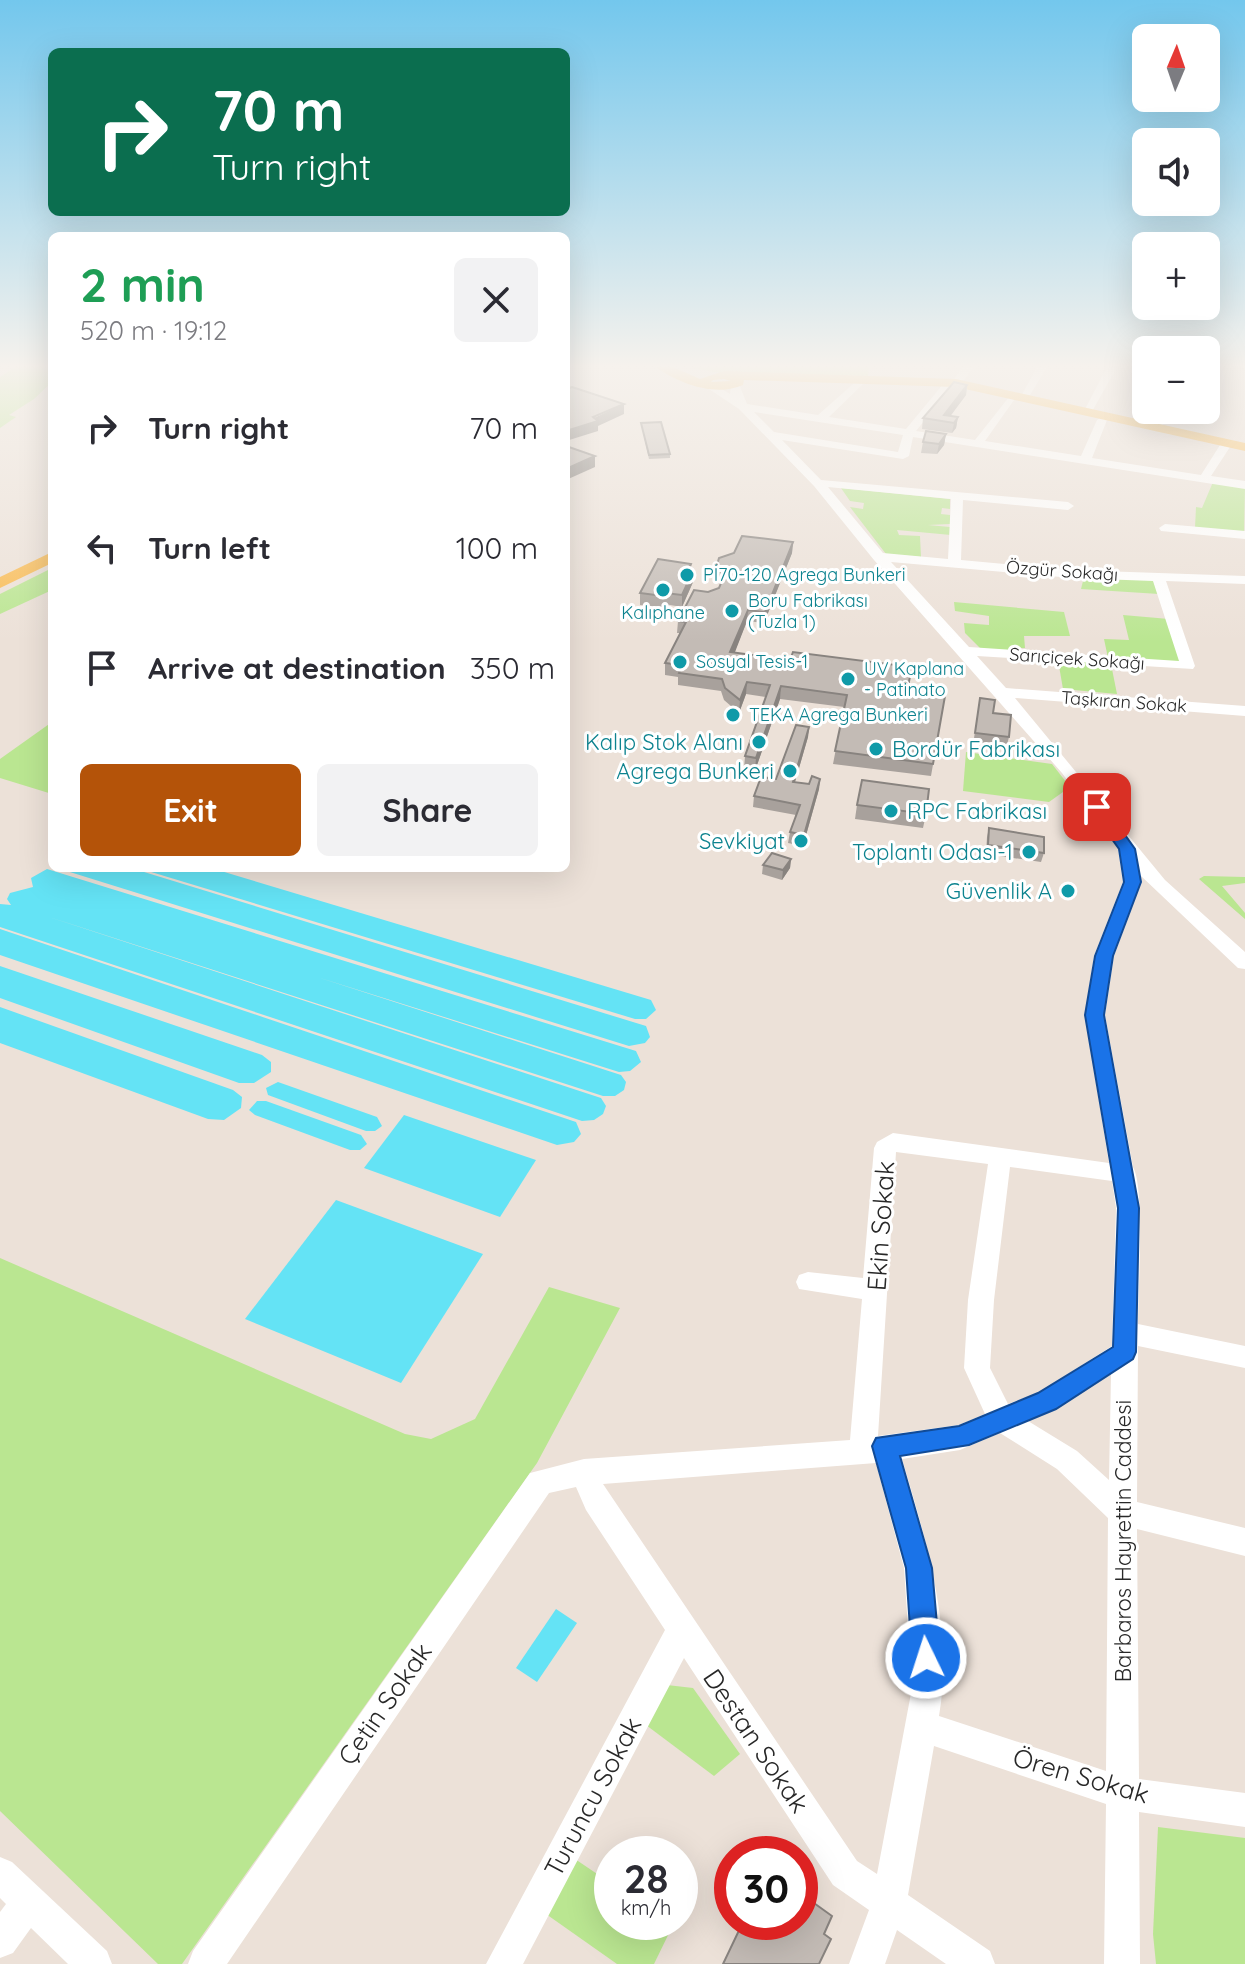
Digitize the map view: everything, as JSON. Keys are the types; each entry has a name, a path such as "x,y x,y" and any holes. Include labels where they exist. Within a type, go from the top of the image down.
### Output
{"main road":[{"path":"0,583 48,559"},
{"path":"0,590 48,566"}],"street":[{"path":"794,459 1068,769 1127,849 1158,884 1245,963"},
{"path":"1090,459 1245,485"},
{"path":"1205,477 1217,459"},
{"path":"818,483 1068,506"},
{"path":"954,563 957,496"},
{"path":"1165,528 1245,535"},
{"name":"Özgür Sokağı","path":"879,557 1158,577 1245,580"},
{"name":"Sarıçiçek Sokağı","path":"966,651 1188,666 1158,577"},
{"name":"Taşkıran Sokak","path":"1002,692 1245,711"},
{"name":"Barbaros Hayrettin Caddesi","path":"1122,1964 1123,1512 1128,1208 1125,1174 1095,1015 1104,956 1132,882 1127,849"},
{"name":"Ekin Sokak","path":"874,1449 877,1290 885,1148 893,1142 1125,1174"},
{"path":"1000,1156 981,1300 977,1368 1002,1420 1067,1460 1123,1512 1245,1542"},
{"path":"808,1282 877,1290"},
{"path":"1125,1342 1245,1357"},
{"name":"Çetin Sokak","path":"206,1964 540,1482 584,1472 874,1449 960,1437 1047,1401 1125,1342"},
{"path":"867,1964 889,1904 928,1688 919,1568 874,1449"},
{"name":"Destan Sokak","path":"584,1472 596,1500 845,1873 977,1964"},
{"name":"Turuncu Sokak","path":"504,1964 682,1630"},
{"name":"Ören Sokak","path":"921,1726 1122,1793 1245,1810"},
{"path":"0,1874 94,1964"},
{"path":"0,1940 29,1903"}],"green space":[{"path":"1213,482 1245,487 1244,532 1195,528 1196,507 1202,508"},
{"path":"841,488 950,499 950,509 942,508 941,514 950,515 950,524 928,525 950,527 951,535 897,530 899,535 920,536 921,557 886,554 850,507 863,509 864,503 850,501"},
{"path":"48,570 48,592 0,614 0,594"},
{"path":"1084,577 1153,580 1159,594 1081,589"},
{"path":"954,602 1064,612 1070,636 1024,636 1025,648 1019,648 1020,652 981,649 965,633 964,623 989,625 989,616 955,611"},
{"path":"1123,615 1169,619 1183,663 1108,658 1104,639 1129,640"},
{"path":"1058,660 1111,664 1117,694 1063,689"},
{"path":"48,725 48,793 0,778 0,759"},
{"path":"966,752 1052,764 1070,787 1049,802 963,791"},
{"path":"1204,876 1245,877 1245,883 1222,886 1245,913 1245,919 1199,879"},
{"path":"0,1258 405,1434 431,1439 475,1419 549,1287 620,1308 537,1463 182,1964 158,1964 0,1811"},
{"path":"667,1685 693,1688 740,1754 714,1776 646,1725"},
{"path":"1158,1827 1245,1838 1245,1964 1156,1964 1153,1934"},
{"path":"575,1859 594,1872 594,1940 666,1940 654,1964 617,1964 546,1914"}],"water":[{"path":"47,869 48,872 57,872 636,1051 641,1062 630,1071 619,1072 317,977 621,1075 626,1082 624,1090 615,1096 603,1096 46,916 601,1098 606,1106 603,1114 594,1120 582,1121 0,927 0,904 11,905 7,899 10,893 33,887 31,878"},
{"path":"70,872 144,872 646,1026 650,1037 645,1043 629,1046"},
{"path":"151,872 224,872 651,1000 656,1010 646,1019 635,1019"},
{"path":"0,929 576,1122 581,1134 574,1142 557,1145 0,955"},
{"path":"0,966 262,1055 271,1062 271,1072 254,1083 239,1083 0,998"},
{"path":"0,1007 233,1090 242,1097 241,1108 224,1120 208,1119 0,1043"},
{"path":"278,1082 377,1117 382,1126 375,1131 366,1131 268,1095 266,1088"},
{"path":"257,1101 266,1101 361,1135 367,1144 360,1150 350,1150 255,1115 249,1110"},
{"path":"404,1115 536,1160 500,1217 364,1168"},
{"path":"336,1200 483,1254 401,1383 245,1319"},
{"path":"556,1609 577,1623 537,1682 516,1668"}],"building":[{"path":"570,459 589,459 570,467"},
{"path":"742,536 793,542 765,612 748,610 730,652 790,660 793,652 912,667 907,691 945,696 933,764 835,751 847,695 781,686 756,758 745,756 770,685 747,682 740,700 725,688 722,679 679,673 682,665 665,663 686,622 678,621 694,590 708,592 719,588 726,571 716,568 719,558 734,553"},
{"path":"658,559 691,564 688,571 693,571 682,595 640,593"},
{"path":"980,698 995,700 993,713 1011,715 1009,737 975,733"},
{"path":"796,725 809,727 793,782 809,784 812,776 820,779 804,835 790,832 800,805 754,796 761,777 776,779"},
{"path":"862,780 929,789 926,814 857,805"},
{"path":"989,828 1044,837 1044,853 988,845"},
{"path":"772,853 791,859 783,870 763,865"},
{"path":"818,1906 832,1916 824,1934 831,1939 819,1964 723,1964 734,1940 818,1940"}],"place":[{"name":"Pİ70-120 Agrega Bunkeri","path":"687,575"},
{"name":"Kalıphane","path":"663,590"},
{"name":"Boru Fabrikası (Tuzla 1)","path":"732,611"},
{"name":"Sosyal Tesis-1","path":"680,662"},
{"name":"UV Kaplana - Patinato","path":"848,679"},
{"name":"TEKA Agrega Bunkeri","path":"733,715"},
{"name":"Kalıp Stok Alanı","path":"759,742"},
{"name":"Bordür Fabrikası","path":"876,749"},
{"name":"Agrega Bunkeri","path":"790,771"},
{"name":"RPC Fabrikası","path":"891,811"},
{"name":"Sevkiyat","path":"801,841"},
{"name":"Toplantı Odası-1","path":"1029,852"},
{"name":"Güvenlik A","path":"1068,891"}],"route":[{"path":"926,1658 919,1568 885,1446 960,1437 1047,1401 1124,1352 1128,1208 1125,1174 1095,1015 1104,956 1132,882 1127,849 1097,807"}]}
